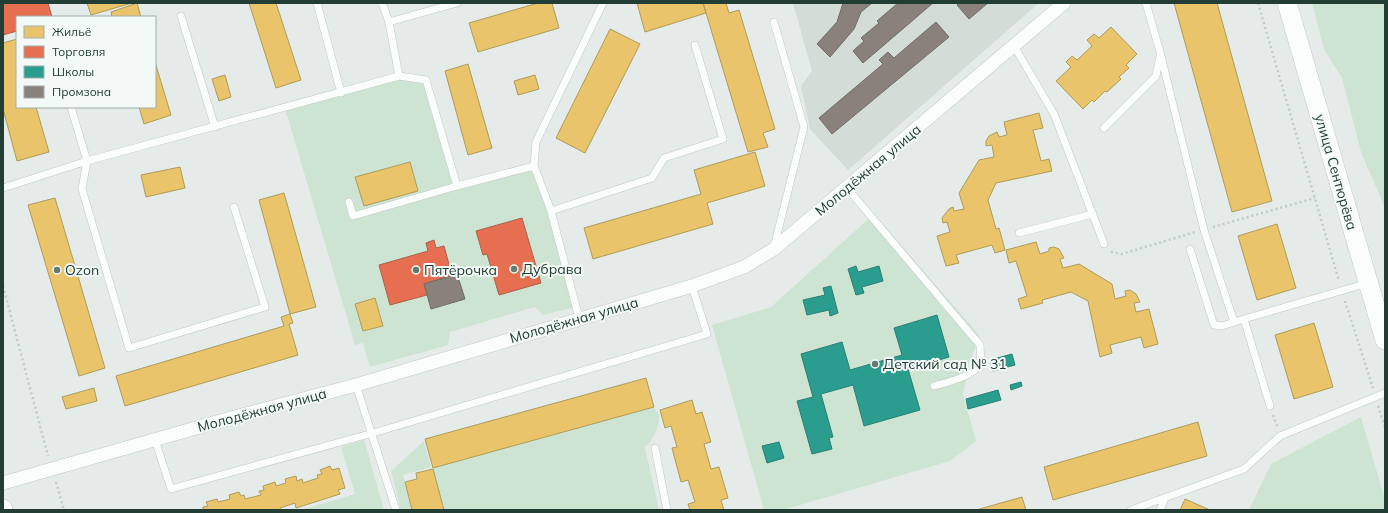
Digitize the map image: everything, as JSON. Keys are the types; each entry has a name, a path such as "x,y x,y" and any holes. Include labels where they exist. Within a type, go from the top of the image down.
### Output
{"main road":[{"name":"улица Сентюрёва","path":"1287,3 1385,340"}],"street":[{"name":"Молодёжная улица","path":"3,483 356,385 579,318 692,286 744,267 774,249 1064,3"}],"lane":[{"path":"317,3 341,93"},
{"path":"382,3 389,22 399,76"},
{"path":"389,22 457,3"},
{"path":"579,318 551,211 534,166 536,142 603,3"},
{"path":"1146,3 1160,52 1204,230 1234,322"},
{"path":"181,16 215,127"},
{"path":"774,22 804,127 774,249"},
{"path":"551,211 652,178 664,158 723,139 695,45"},
{"path":"1014,46 1054,114 1104,244"},
{"path":"1104,128 1156,76 1160,52"},
{"path":"3,188 87,161 399,76 426,80 457,186"},
{"path":"71,108 87,161 82,189 129,348 265,307 234,207"},
{"path":"349,202 353,216 457,186 534,166"},
{"path":"846,188 980,345 981,364 976,369 961,378 934,386"},
{"path":"1019,233 1093,214"},
{"path":"1190,248 1214,325 1222,326 1368,283"},
{"path":"155,440 170,489 373,433 707,334 692,286"},
{"path":"1244,319 1270,406"},
{"path":"356,385 373,433 396,510"},
{"path":"1131,510 1244,469 1280,436 1385,393"},
{"path":"655,448 667,510"},
{"path":"1160,510 1165,498"}],"path":[{"path":"1258,3 1342,291 1385,427"},
{"path":"3,286 64,510"},
{"path":"1270,406 1280,436"}],"shaded area":[{"path":"793,3 1039,3 848,170 810,129 801,86 812,71"}],"green space":[{"path":"1312,3 1385,3 1385,208 1361,152 1342,78 1324,49"},
{"path":"399,76 426,80 457,186 534,166 551,211 575,307 543,315 535,307 450,332 448,345 370,367 363,343 355,345 285,108"},
{"name":"Детский сад № 31","path":"874,214 980,336 969,363 963,395 976,441 950,461 783,510 764,510 712,325 771,307"},
{"path":"654,407 659,416 658,426 653,438 645,448 659,510 444,510 433,468"},
{"path":"1361,417 1385,500 1385,510 1249,510 1271,464"},
{"path":"364,440 384,510 301,510 355,494 341,447"},
{"path":"424,441 431,467 403,475 412,510 401,510 391,471"}],"building: Жильё":[{"path":"87,3 132,3 91,15"},
{"path":"137,3 141,16 112,16 111,12"},
{"path":"249,3 276,3 301,80 276,88"},
{"path":"538,3 552,3 559,28 478,52 469,23"},
{"path":"637,3 703,3 706,13 645,32"},
{"path":"703,3 726,3 729,13 739,10 775,129 763,133 768,147 748,152"},
{"path":"1174,3 1217,3 1272,201 1232,212"},
{"path":"1111,27 1137,54 1126,65 1129,68 1119,77 1121,79 1107,92 1105,91 1094,102 1092,100 1083,109 1056,81 1071,67 1066,62 1072,56 1077,60 1092,46 1087,40 1094,34 1099,38"},
{"path":"610,29 640,44 585,153 556,138"},
{"path":"16,39 16,108 36,108 49,152 17,161 3,109 3,43"},
{"path":"468,64 492,148 468,155 445,71"},
{"path":"156,65 171,115 144,124 139,108 156,108"},
{"path":"225,75 231,97 219,101 212,79"},
{"path":"535,75 539,89 518,95 514,81"},
{"path":"1039,113 1043,128 1033,130 1041,161 1049,159 1052,171 996,183 988,200 996,229 999,228 1005,250 995,253 992,245 956,255 959,263 946,266 937,236 950,232 947,222 943,223 942,218 949,209 953,207 954,211 964,209 959,193 979,160 994,157 992,145 986,146 986,141 989,136 997,132 999,137 1007,135 1004,122"},
{"path":"755,152 765,186 707,203 713,224 593,259 584,228 701,194 694,170"},
{"path":"410,162 418,191 364,206 355,177"},
{"path":"180,167 185,188 146,197 141,175"},
{"path":"284,193 316,307 290,314 259,200"},
{"path":"55,198 105,368 79,376 28,205"},
{"path":"1277,224 1296,288 1257,300 1238,236"},
{"path":"1036,242 1040,254 1049,251 1049,248 1054,247 1059,249 1064,258 1060,259 1063,268 1079,264 1112,284 1115,299 1126,296 1125,291 1130,290 1136,294 1140,302 1134,303 1136,312 1149,309 1158,344 1144,348 1141,337 1110,345 1112,353 1100,357 1088,301 1071,292 1042,300 1043,303 1021,309 1018,299 1027,296 1016,261 1009,263 1006,250"},
{"path":"375,298 383,326 363,331 355,304"},
{"path":"290,314 293,323 289,324 298,355 125,406 116,376 284,326 281,317"},
{"path":"1314,323 1333,387 1294,399 1275,335"},
{"path":"646,378 654,407 433,468 425,439"},
{"path":"94,388 97,401 66,409 62,397"},
{"path":"692,400 696,414 702,412 711,442 704,444 711,469 719,467 728,498 721,500 724,510 690,510 688,504 695,502 688,480 681,482 672,448 677,447 671,426 665,428 660,410"},
{"path":"1198,422 1207,456 1053,500 1044,467"},
{"path":"330,466 332,470 339,468 345,488 338,490 340,494 296,508 295,503 280,508 281,510 203,510 203,507 208,506 206,502 217,499 218,502 230,499 229,495 239,492 241,496 244,495 245,499 261,495 259,491 264,490 263,486 275,482 276,486 286,483 285,479 296,476 297,481 302,479 303,483 318,478 317,475 322,474 320,470"},
{"path":"433,469 444,510 412,510 405,482 417,479 416,473"},
{"path":"1022,497 1026,510 976,510"},
{"path":"1185,499 1210,510 1180,510"}],"building: Торговля":[{"path":"3,3 48,3 52,16 16,16 16,31 3,35"},
{"name":"Дубрава","path":"522,218 541,283 499,295 487,254 483,255 476,231"},
{"name":"Пятёрочка","path":"434,240 436,248 444,246 452,275 424,284 427,295 390,305 379,265 428,251 426,243"}],"building: Школы":[{"path":"856,266 858,272 879,266 883,281 862,287 864,293 856,295 848,269"},
{"path":"831,286 838,313 830,316 829,310 807,315 803,300 825,295 823,288"},
{"path":"937,315 949,357 908,369 920,410 864,426 853,385 821,394 833,437 829,438 832,449 812,454 797,401 813,397 801,354 842,342 850,370 902,355 894,328"},
{"path":"1012,354 1015,365 993,371 990,360"},
{"path":"1021,382 1022,386 1011,390 1010,385"},
{"path":"998,390 1001,400 968,409 966,399"},
{"path":"779,442 784,458 767,463 762,446"}],"building: Промзона":[{"path":"843,3 872,3 861,12 854,29 830,57 817,44 837,22"},
{"path":"898,3 933,3 863,63 853,51 864,41 861,38 879,23 877,21"},
{"path":"959,3 988,3 969,19 957,5"},
{"path":"936,22 949,37 832,134 819,118 883,64 879,60 888,52 894,58"},
{"path":"457,274 465,299 431,309 424,284"}],"place":[{"name":"Дубрава","path":"514,269"},
{"name":"Ozon","path":"57,270"},
{"name":"Пятёрочка","path":"416,270"},
{"name":"Детский сад № 31","path":"875,364"}]}
